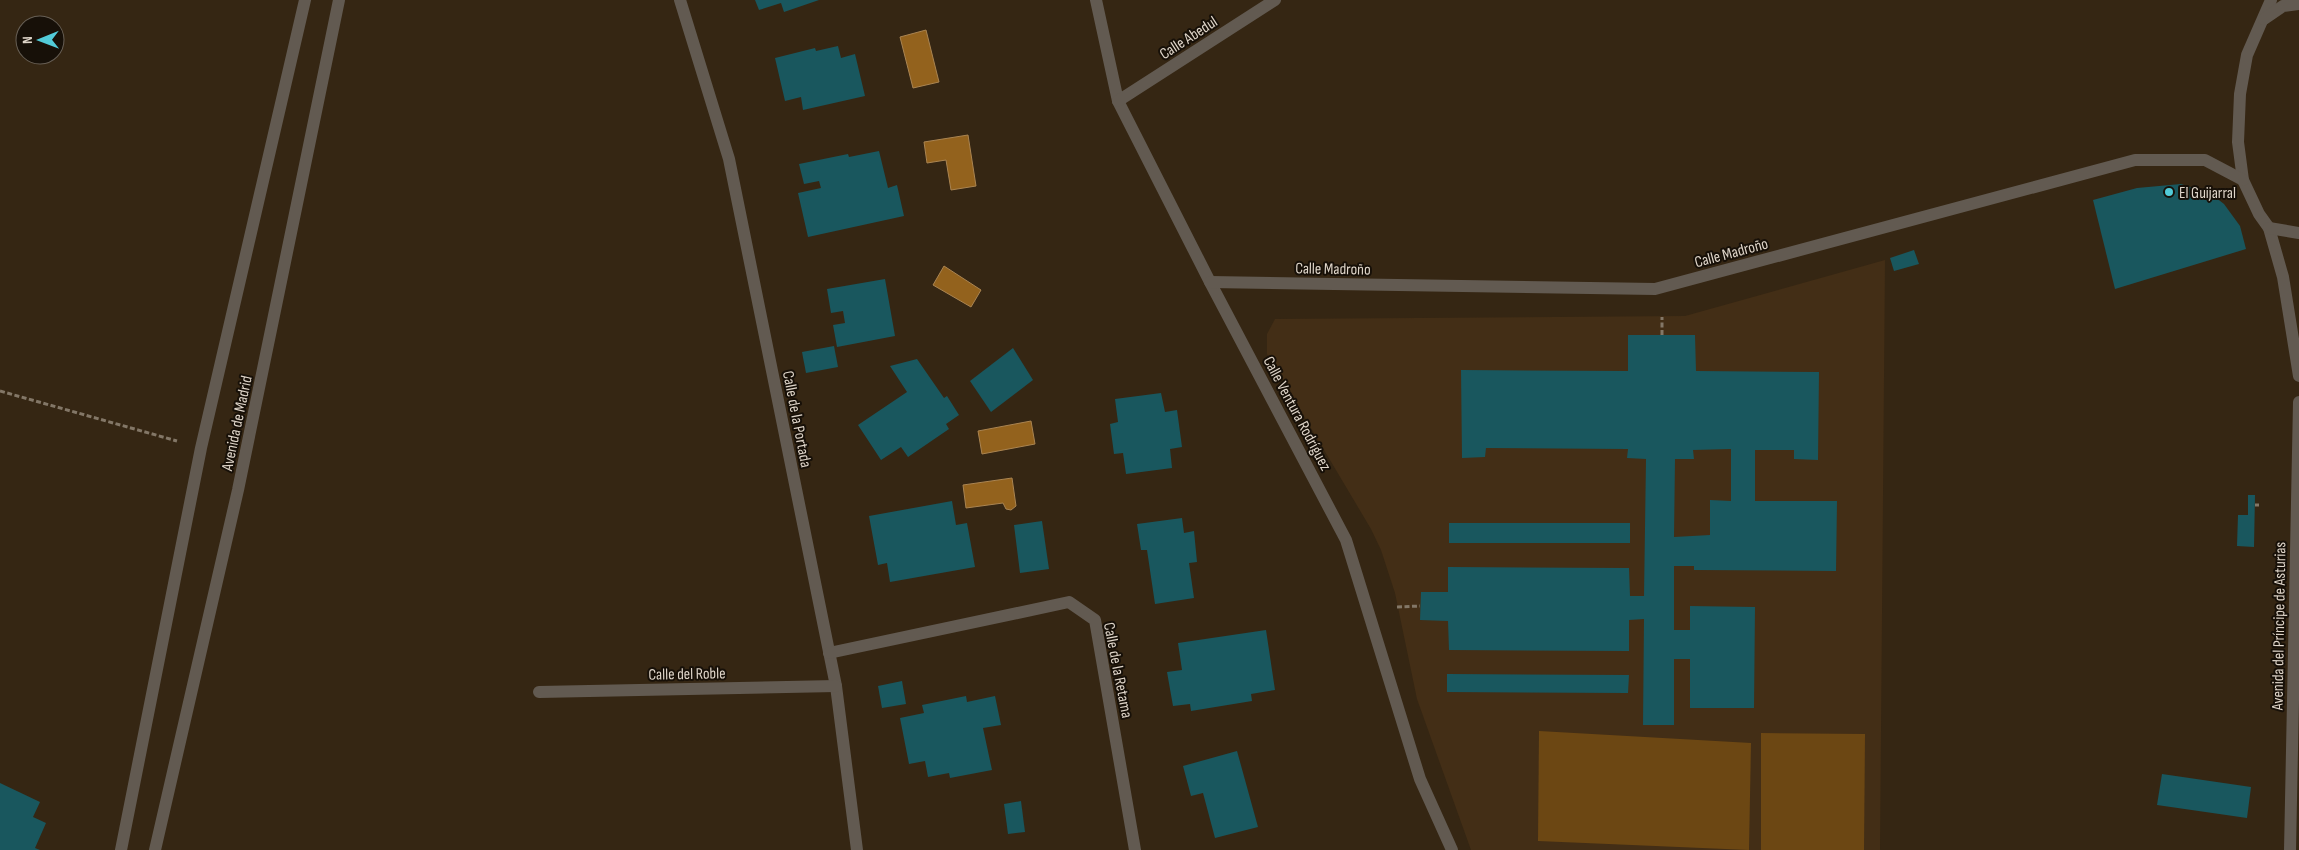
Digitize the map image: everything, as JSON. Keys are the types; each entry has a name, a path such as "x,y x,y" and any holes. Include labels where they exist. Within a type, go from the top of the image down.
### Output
{"street":[{"name":"Avenida de Madrid","path":"121,850 201,448 305,0"},
{"name":"Avenida de Madrid","path":"155,850 238,490 305,175 339,0"},
{"name":"Calle de la Portada","path":"680,0 729,159 836,686 857,850"},
{"name":"Calle Ventura Rodríguez","path":"1096,0 1118,101 1210,282 1346,540 1420,779 1452,850"},
{"name":"Calle Abedul","path":"1118,101 1275,0"},
{"path":"2270,0 2248,55 2240,94 2238,142 2243,180 2259,214 2269,228 2283,277 2299,376"},
{"path":"2264,19 2283,6 2299,4"},
{"name":"Calle Madroño","path":"1210,282 1655,289 2135,160 2205,160 2243,180"},
{"path":"2269,228 2299,233"},
{"name":"Avenida del Príncipe de Asturias","path":"2290,850 2299,402"},
{"name":"Calle de la Retama","path":"829,653 1069,602 1096,620 1135,850"},
{"name":"Calle del Roble","path":"539,692 836,686"}],"path":[{"path":"1662,317 1662,335"},
{"path":"0,391 201,448"},
{"path":"1397,607 1420,606"}],"shaded area":[{"path":"926,30 939,82 913,88 900,37"},
{"path":"968,135 976,186 951,190 946,160 927,163 924,142"},
{"path":"1885,260 1880,850 1471,850 1417,699 1395,593 1381,550 1371,529 1267,354 1267,334 1275,319 1685,316"},
{"path":"944,266 981,290 971,307 933,285"},
{"path":"1031,421 1035,444 982,454 978,431"},
{"path":"1012,478 1016,506 1011,510 1006,509 1003,503 966,508 963,485"},
{"path":"1539,731 1751,743 1749,850 1538,841"},
{"path":"1761,733 1865,734 1864,850 1761,850"}],"building":[{"path":"755,0 819,0 784,12 781,3 759,10"},
{"path":"838,46 841,58 855,54 865,96 803,110 801,97 785,101 775,58 815,48 816,51"},
{"path":"879,151 888,188 897,185 904,216 808,237 798,193 821,188 819,181 804,184 799,164 848,154 849,157"},
{"path":"2181,184 2211,194 2224,204 2240,226 2246,249 2115,289 2093,200 2137,188"},
{"path":"1914,250 1919,264 1894,271 1890,258"},
{"path":"885,279 895,336 837,347 833,325 845,323 843,311 831,313 827,289"},
{"path":"1628,335 1695,335 1696,371 1819,372 1818,460 1794,459 1794,450 1755,450 1755,501 1837,501 1836,571 1694,570 1694,566 1674,566 1674,630 1690,630 1690,606 1755,607 1754,708 1690,708 1690,659 1674,659 1674,725 1643,725 1644,619 1629,620 1629,651 1449,650 1448,621 1420,620 1421,592 1448,592 1448,567 1629,568 1630,596 1644,596 1646,459 1627,458 1628,449 1486,448 1485,457 1462,458 1461,370 1628,371","holes":["1731,449 1731,501 1710,500 1710,535 1674,537 1675,459 1694,459 1693,450"]},
{"path":"834,346 838,367 806,373 802,352"},
{"path":"1013,348 1033,380 991,412 970,381"},
{"path":"917,359 944,398 947,396 959,415 946,424 949,429 908,457 901,447 881,460 858,425 907,392 890,366"},
{"path":"1161,393 1165,412 1177,410 1182,447 1170,449 1172,468 1126,474 1123,453 1114,454 1110,424 1118,422 1115,399"},
{"path":"2248,495 2255,495 2254,547 2237,546 2238,515 2248,515"},
{"path":"952,501 956,525 967,523 975,567 890,582 887,563 878,565 869,516"},
{"path":"1182,518 1184,533 1194,531 1197,562 1189,563 1194,598 1155,604 1147,550 1141,550 1137,524"},
{"path":"1042,521 1049,569 1020,573 1014,525"},
{"path":"1449,523 1630,523 1630,543 1449,543"},
{"path":"1266,630 1275,690 1251,694 1252,701 1191,711 1190,704 1173,706 1167,672 1182,670 1178,643"},
{"path":"1447,674 1629,675 1628,693 1447,692"},
{"path":"902,681 906,704 882,708 878,686"},
{"path":"966,696 967,702 995,696 1001,725 983,728 992,770 950,778 949,773 928,777 925,761 909,764 900,718 924,713 922,705"},
{"path":"1237,751 1258,827 1215,838 1203,793 1191,796 1183,766"},
{"path":"2162,774 2251,787 2247,818 2157,805"},
{"path":"0,783 40,802 33,817 46,823 35,848 40,850 0,850"},
{"path":"1021,801 1025,832 1008,834 1004,804"}],"place":[{"name":"El Guijarral","path":"2169,192"}]}
